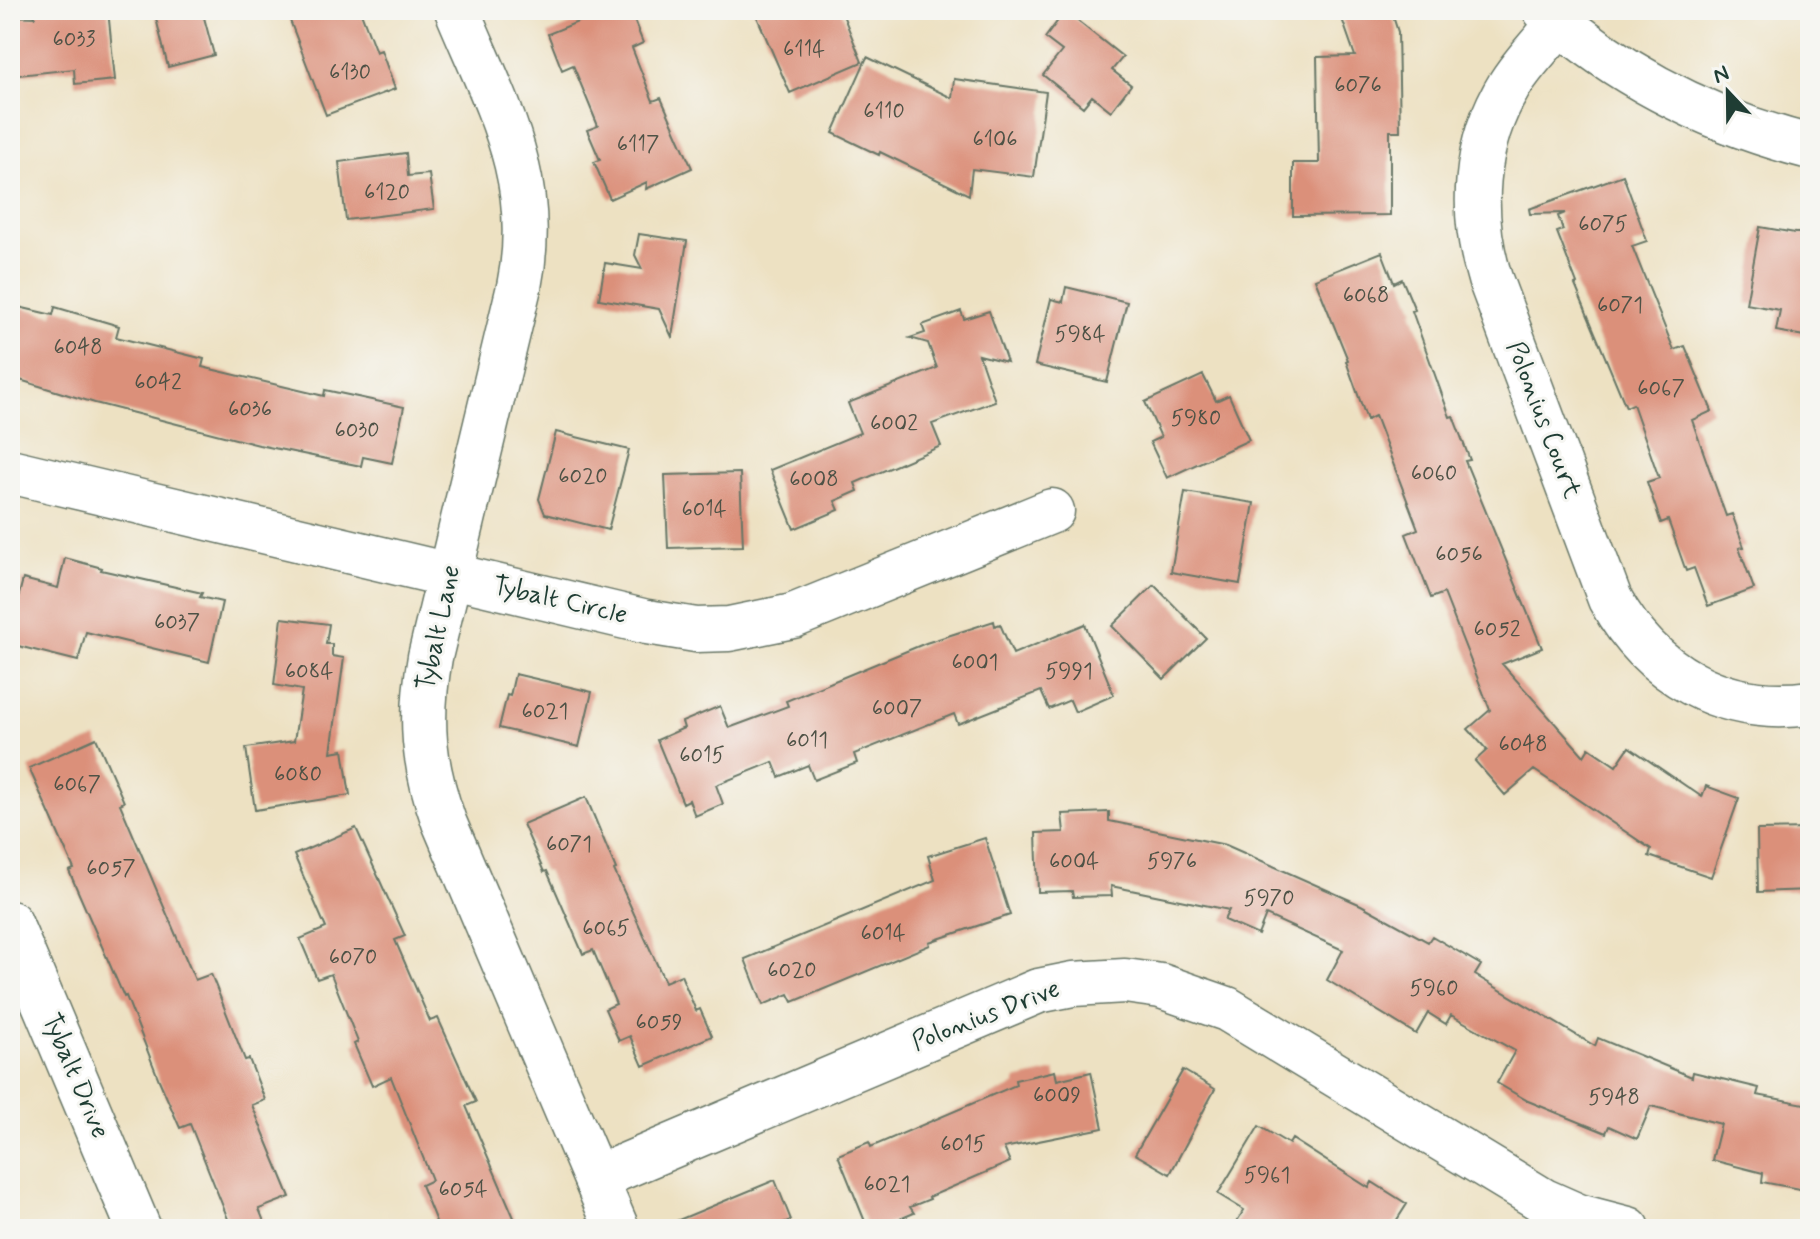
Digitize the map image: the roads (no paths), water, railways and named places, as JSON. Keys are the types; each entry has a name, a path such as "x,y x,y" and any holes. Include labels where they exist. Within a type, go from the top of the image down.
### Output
{"street":[{"name":"Tybalt Lane","path":"457,10 511,139 523,187 526,238 519,287 424,691 422,723 428,773 444,822 617,1229"},
{"path":"1552,16 1589,46 1681,102 1730,123 1810,147"},
{"name":"Polonius Court","path":"1552,16 1511,83 1484,142 1477,204 1490,279 1610,599 1627,629 1662,664 1691,684 1756,705 1810,703"},
{"name":"Tybalt Circle","path":"10,471 663,625 696,630 729,629 809,611 1052,511"},
{"name":"Tybalt Drive","path":"10,923 139,1229"},
{"name":"Polonius Drive","path":"596,1178 1038,991 1073,984 1125,981 1161,986 1227,1009 1544,1201 1578,1216 1628,1229"}]}
